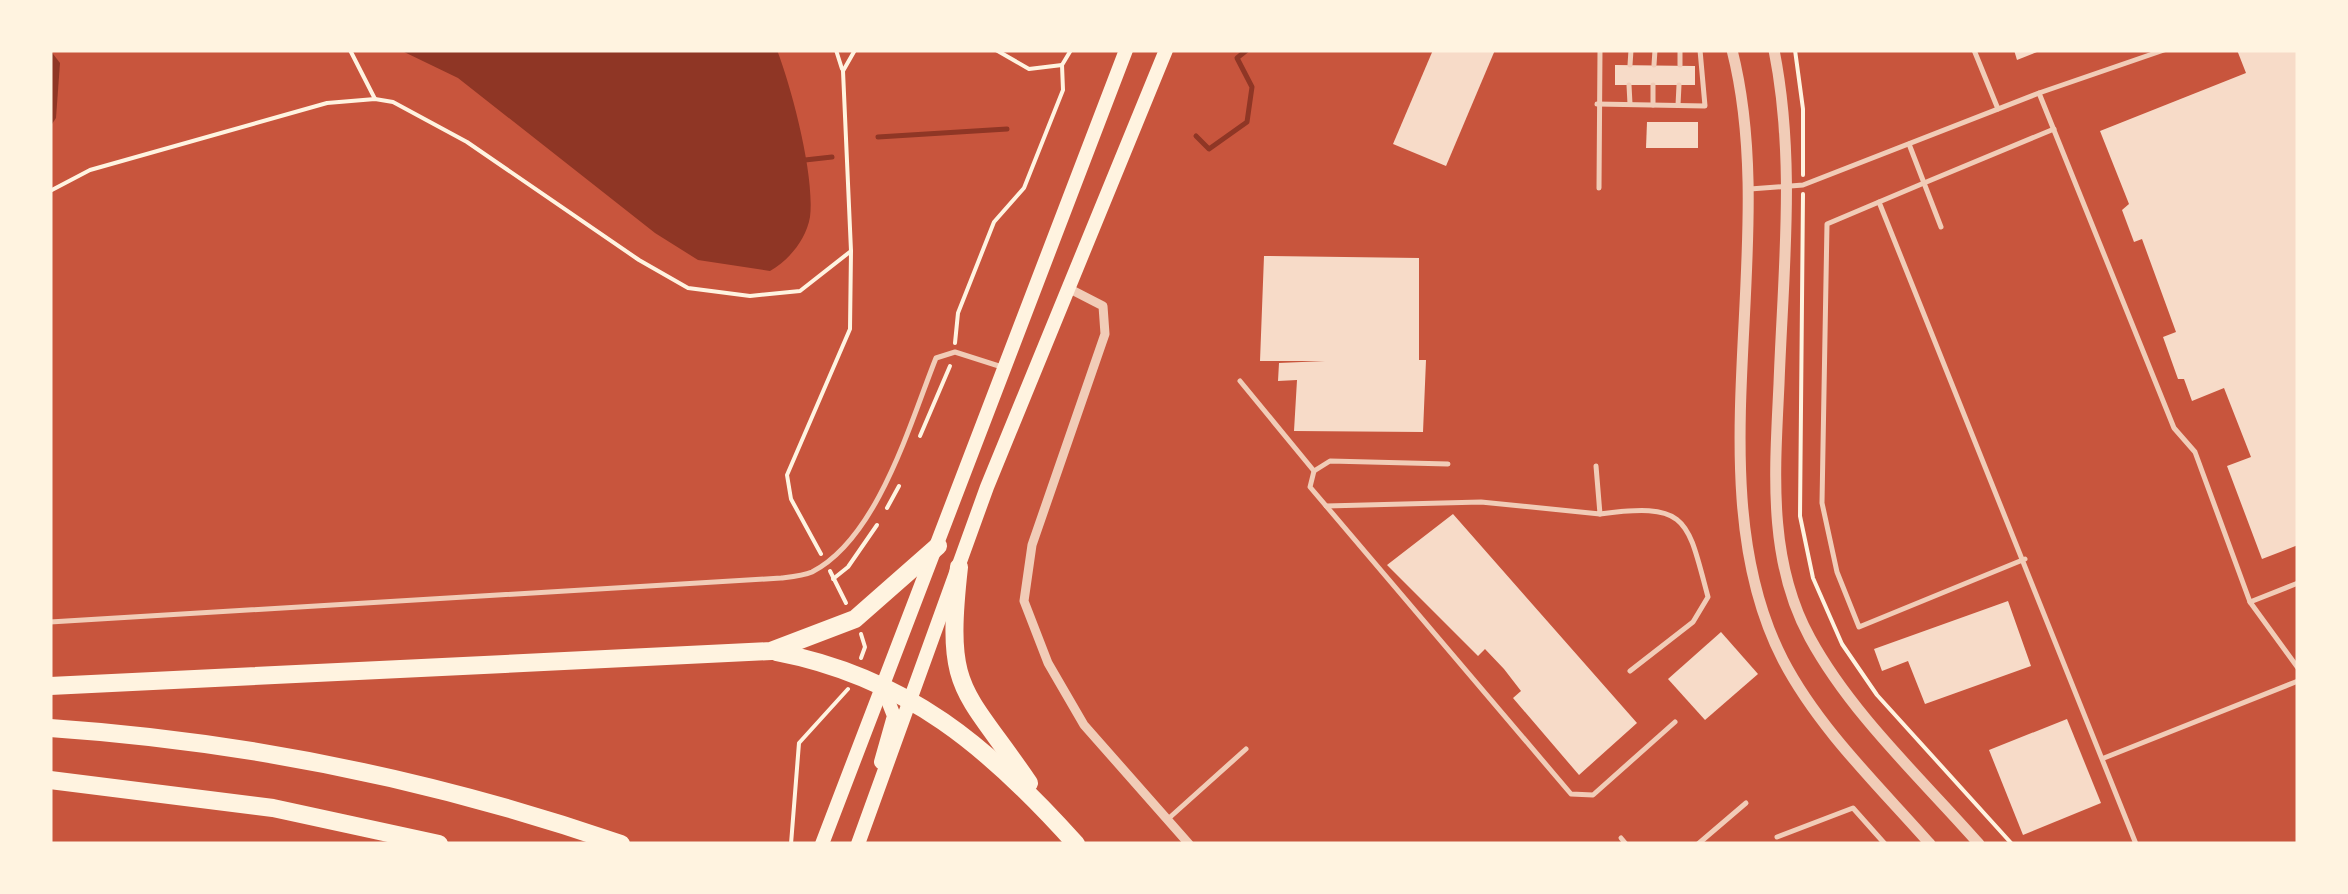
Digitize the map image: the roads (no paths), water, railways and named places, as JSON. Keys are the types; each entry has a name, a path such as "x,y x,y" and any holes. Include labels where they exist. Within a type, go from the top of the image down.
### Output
{"highway":[{"path":"771,651 855,618 938,546"},
{"path":"959,567 953,648 962,691 1076,844"},
{"path":"50,686 771,651 832,664 960,730 1052,816"},
{"path":"50,728 194,742 373,775 621,844"},
{"path":"50,780 273,808 438,844"}],"main road":[{"path":"822,844 1126,50"},
{"path":"858,844 959,567 1166,50"},
{"path":"858,844 894,716 883,687"}],"street":[{"path":"1732,50 1748,136 1750,189 1742,498 1761,608 1784,660 1819,716 1930,844"},
{"path":"1774,50 1784,112 1787,186 1775,470 1784,571 1810,638 1843,688 1979,844"},
{"path":"1068,288 1103,306 1105,334 1032,545 1024,601 1048,663 1084,725 1190,844"}],"lane":[{"path":"1598,188 1596,104 1600,50"},
{"path":"1630,65 1631,50"},
{"path":"1654,66 1655,50"},
{"path":"1680,50 1680,66"},
{"path":"1596,104 1705,106 1706,78 1700,50"},
{"path":"1974,50 1998,109"},
{"path":"1750,189 1803,185 2039,93 2164,50"},
{"path":"1630,85 1630,104"},
{"path":"1652,105 1653,85"},
{"path":"1678,105 1679,85"},
{"path":"2039,93 2174,428 2195,452 2250,602 2298,668"},
{"path":"2024,560 1859,628 1836,572 1822,503 1828,224 2054,129"},
{"path":"1909,144 1941,226"},
{"path":"1880,202 2136,844"},
{"path":"50,622 781,578 810,573 848,542 882,489 936,358 955,352 1002,368"},
{"path":"1240,381 1314,471"},
{"path":"1448,464 1330,461 1314,471 1310,488 1571,794 1593,795 1675,722"},
{"path":"1596,466 1600,514"},
{"path":"1326,506 1481,502 1600,514 1636,509 1682,520 1690,530 1708,598 1693,622 1630,671"},
{"path":"2250,602 2298,583"},
{"path":"2104,758 2298,681"},
{"path":"1168,820 1246,750"},
{"path":"1698,844 1746,803"},
{"path":"1776,837 1853,808 1885,844"}],"waterway":[{"path":"1196,136 1209,149 1247,122 1252,87 1237,58 1247,50"},
{"path":"878,137 1007,129"},
{"path":"805,160 832,157"}]}
